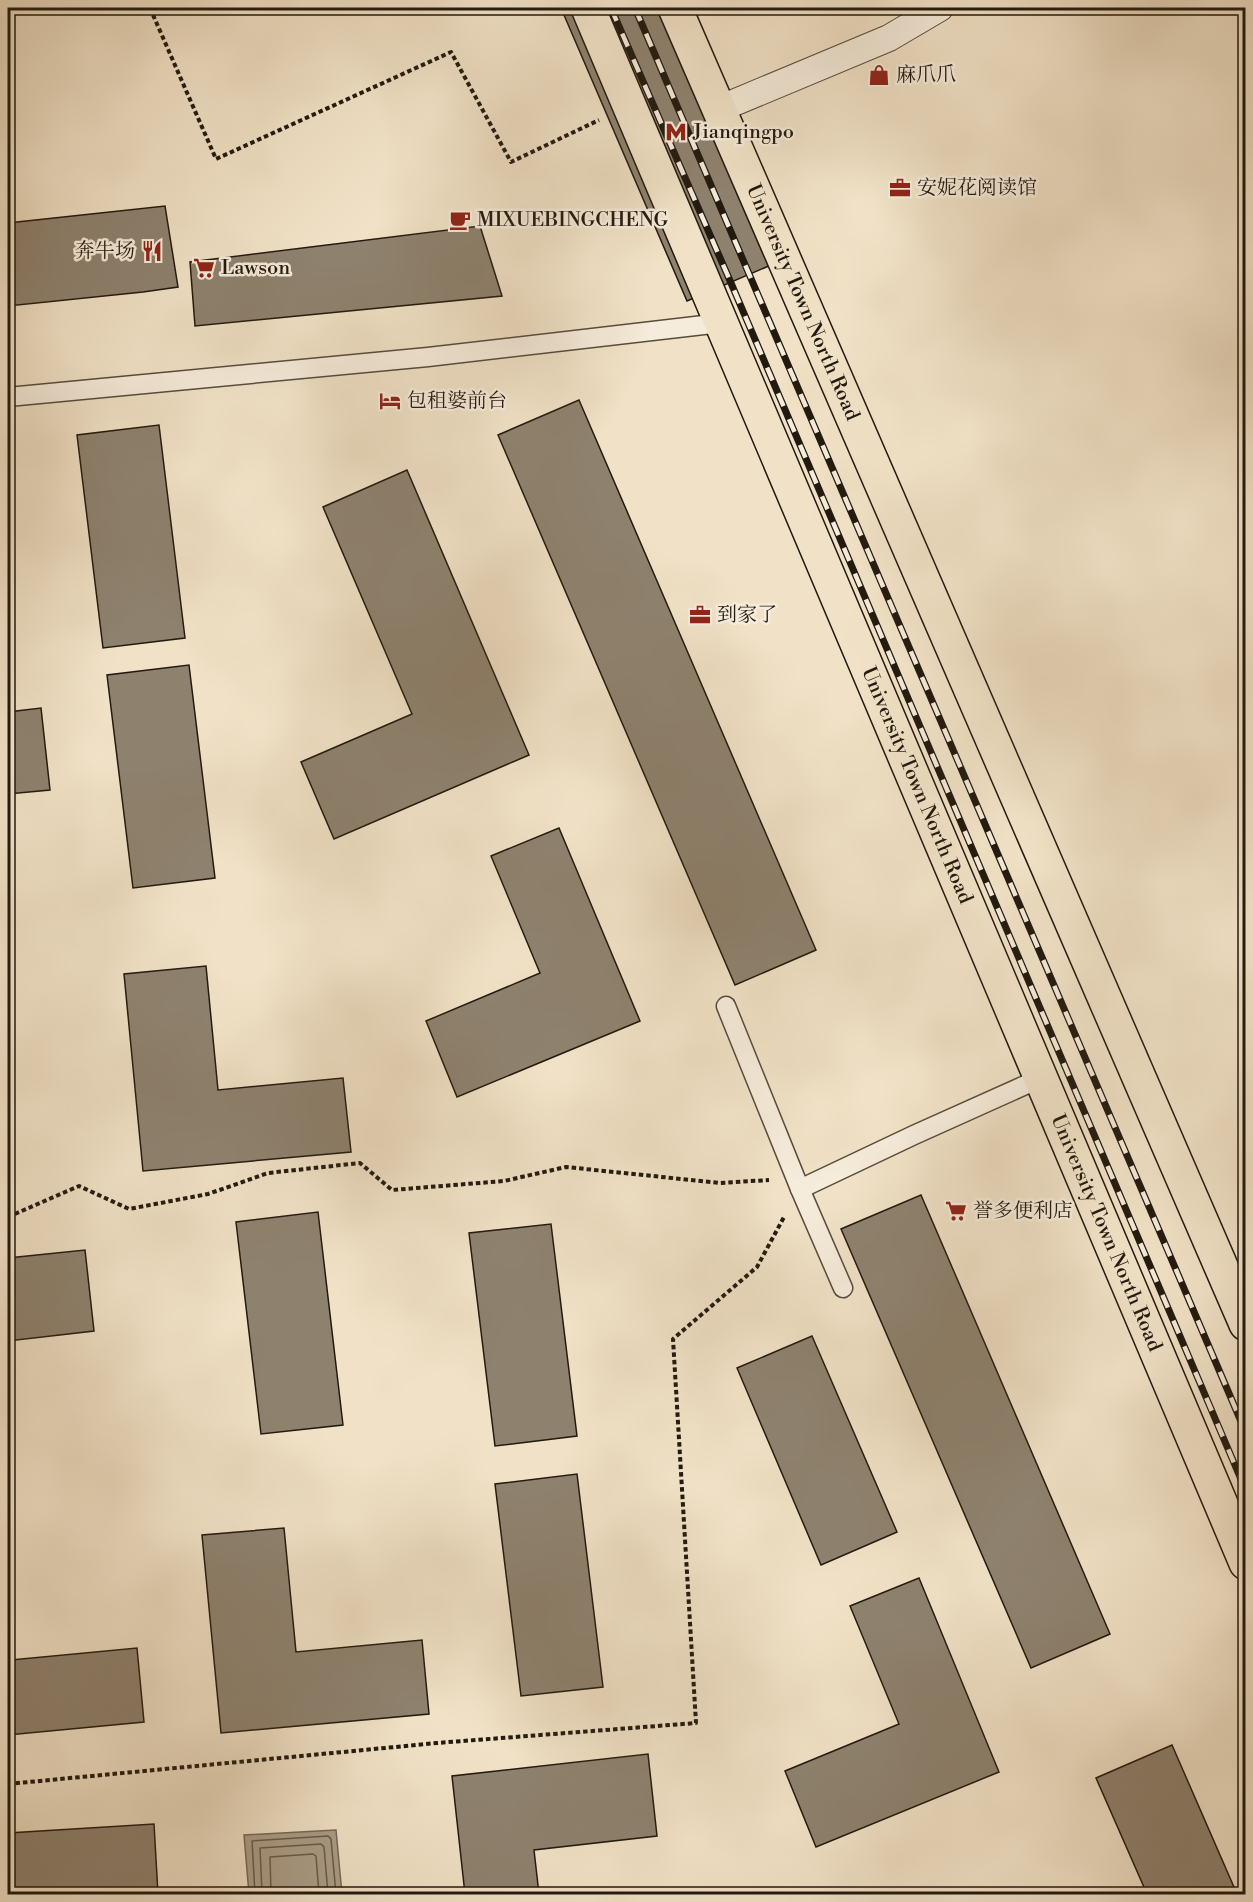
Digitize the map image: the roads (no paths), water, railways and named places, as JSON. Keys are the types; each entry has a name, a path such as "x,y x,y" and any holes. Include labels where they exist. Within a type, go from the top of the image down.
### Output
{"main road":[{"name":"University Town North Road","path":"588,8 1245,1563"},
{"name":"University Town North Road","path":"675,8 1245,1324"}],"street":[{"path":"719,109 889,38 940,8"}],"lane":[{"path":"8,397 416,358 721,323"},
{"path":"726,1006 843,1288"},
{"path":"800,1189 1041,1078"}],"water":[{"path":"336,1830 342,1894 249,1894 244,1835"}],"railway":[{"path":"611,8 731,283 1246,1491"},
{"path":"635,8 1246,1433"}],"place":[{"name":"麻爪爪","path":"879,75"},
{"name":"Jianqingpo","path":"676,132"},
{"name":"安妮花阅读馆","path":"900,188"},
{"name":"MIXUEBINGCHENG","path":"460,220"},
{"name":"奔牛场","path":"152,251"},
{"name":"Lawson","path":"204,268"},
{"name":"包租婆前台","path":"390,401"},
{"name":"到家了","path":"700,615"},
{"name":"誉多便利店","path":"956,1211"}]}
